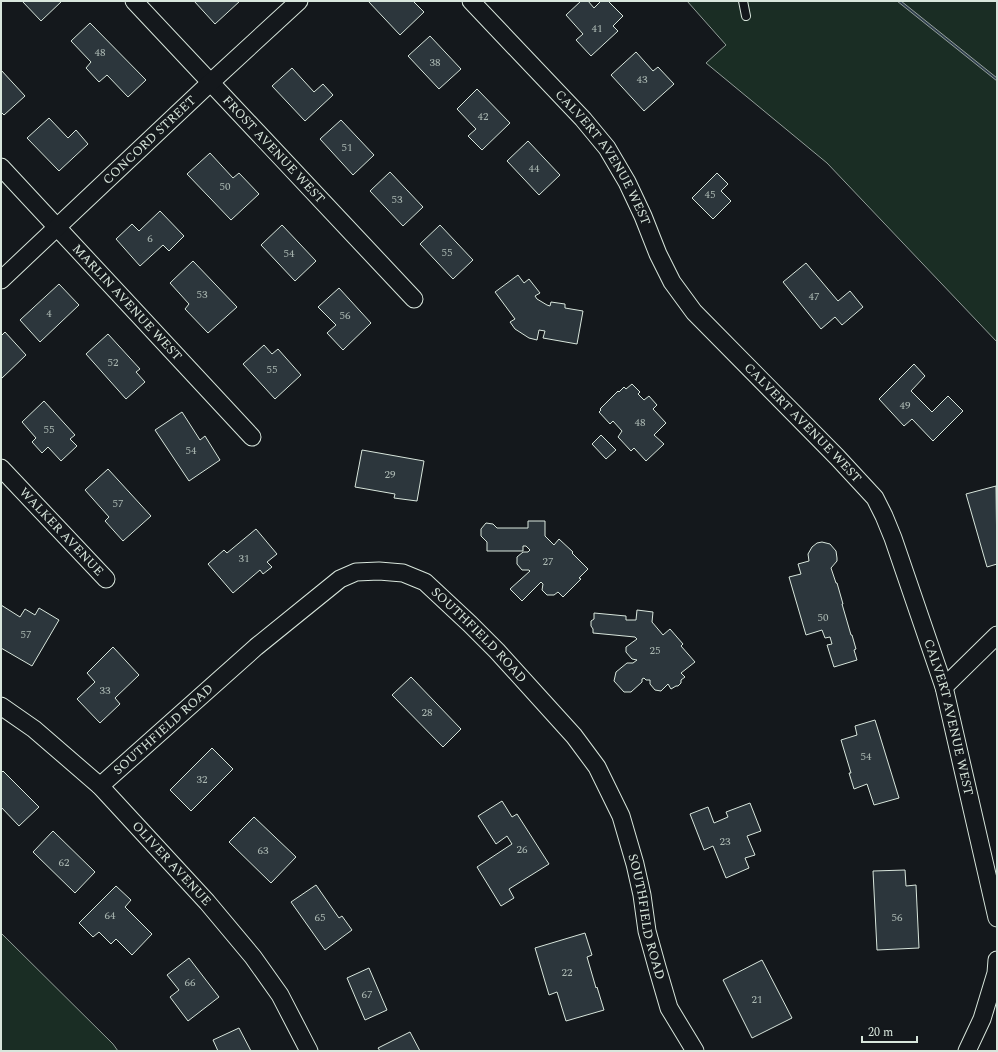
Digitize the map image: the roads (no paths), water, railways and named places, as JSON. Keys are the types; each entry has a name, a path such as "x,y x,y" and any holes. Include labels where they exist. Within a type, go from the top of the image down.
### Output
{"street":[{"name":"FROST AVENUE WEST","path":"134,1 414,299"},
{"name":"CONCORD STREET","path":"1,280 299,1"},
{"name":"CALVERT AVENUE WEST","path":"471,1 583,119 607,148 627,182 643,216 658,254 672,282 694,312 837,457 875,498 893,538 944,687 997,918"},
{"name":"MARLIN AVENUE WEST","path":"1,167 252,438"},
{"name":"WALKER AVENUE","path":"1,468 106,579"},
{"name":"SOUTHFIELD ROAD","path":"100,786 256,647 340,578 356,572 379,571 403,573 425,582 470,624 502,657 574,736 597,768 621,816 635,864 642,895 647,931 656,967 669,1008 695,1051"},
{"path":"944,687 997,635"},
{"name":"OLIVER AVENUE","path":"1,706 34,729 100,786 207,902 253,957 280,995 309,1051"},
{"path":"967,1051 982,1019 996,973 997,960"}],"lane":[{"path":"743,1 746,16"}],"water":[{"path":"897,1 901,1 997,78 997,81"}]}
